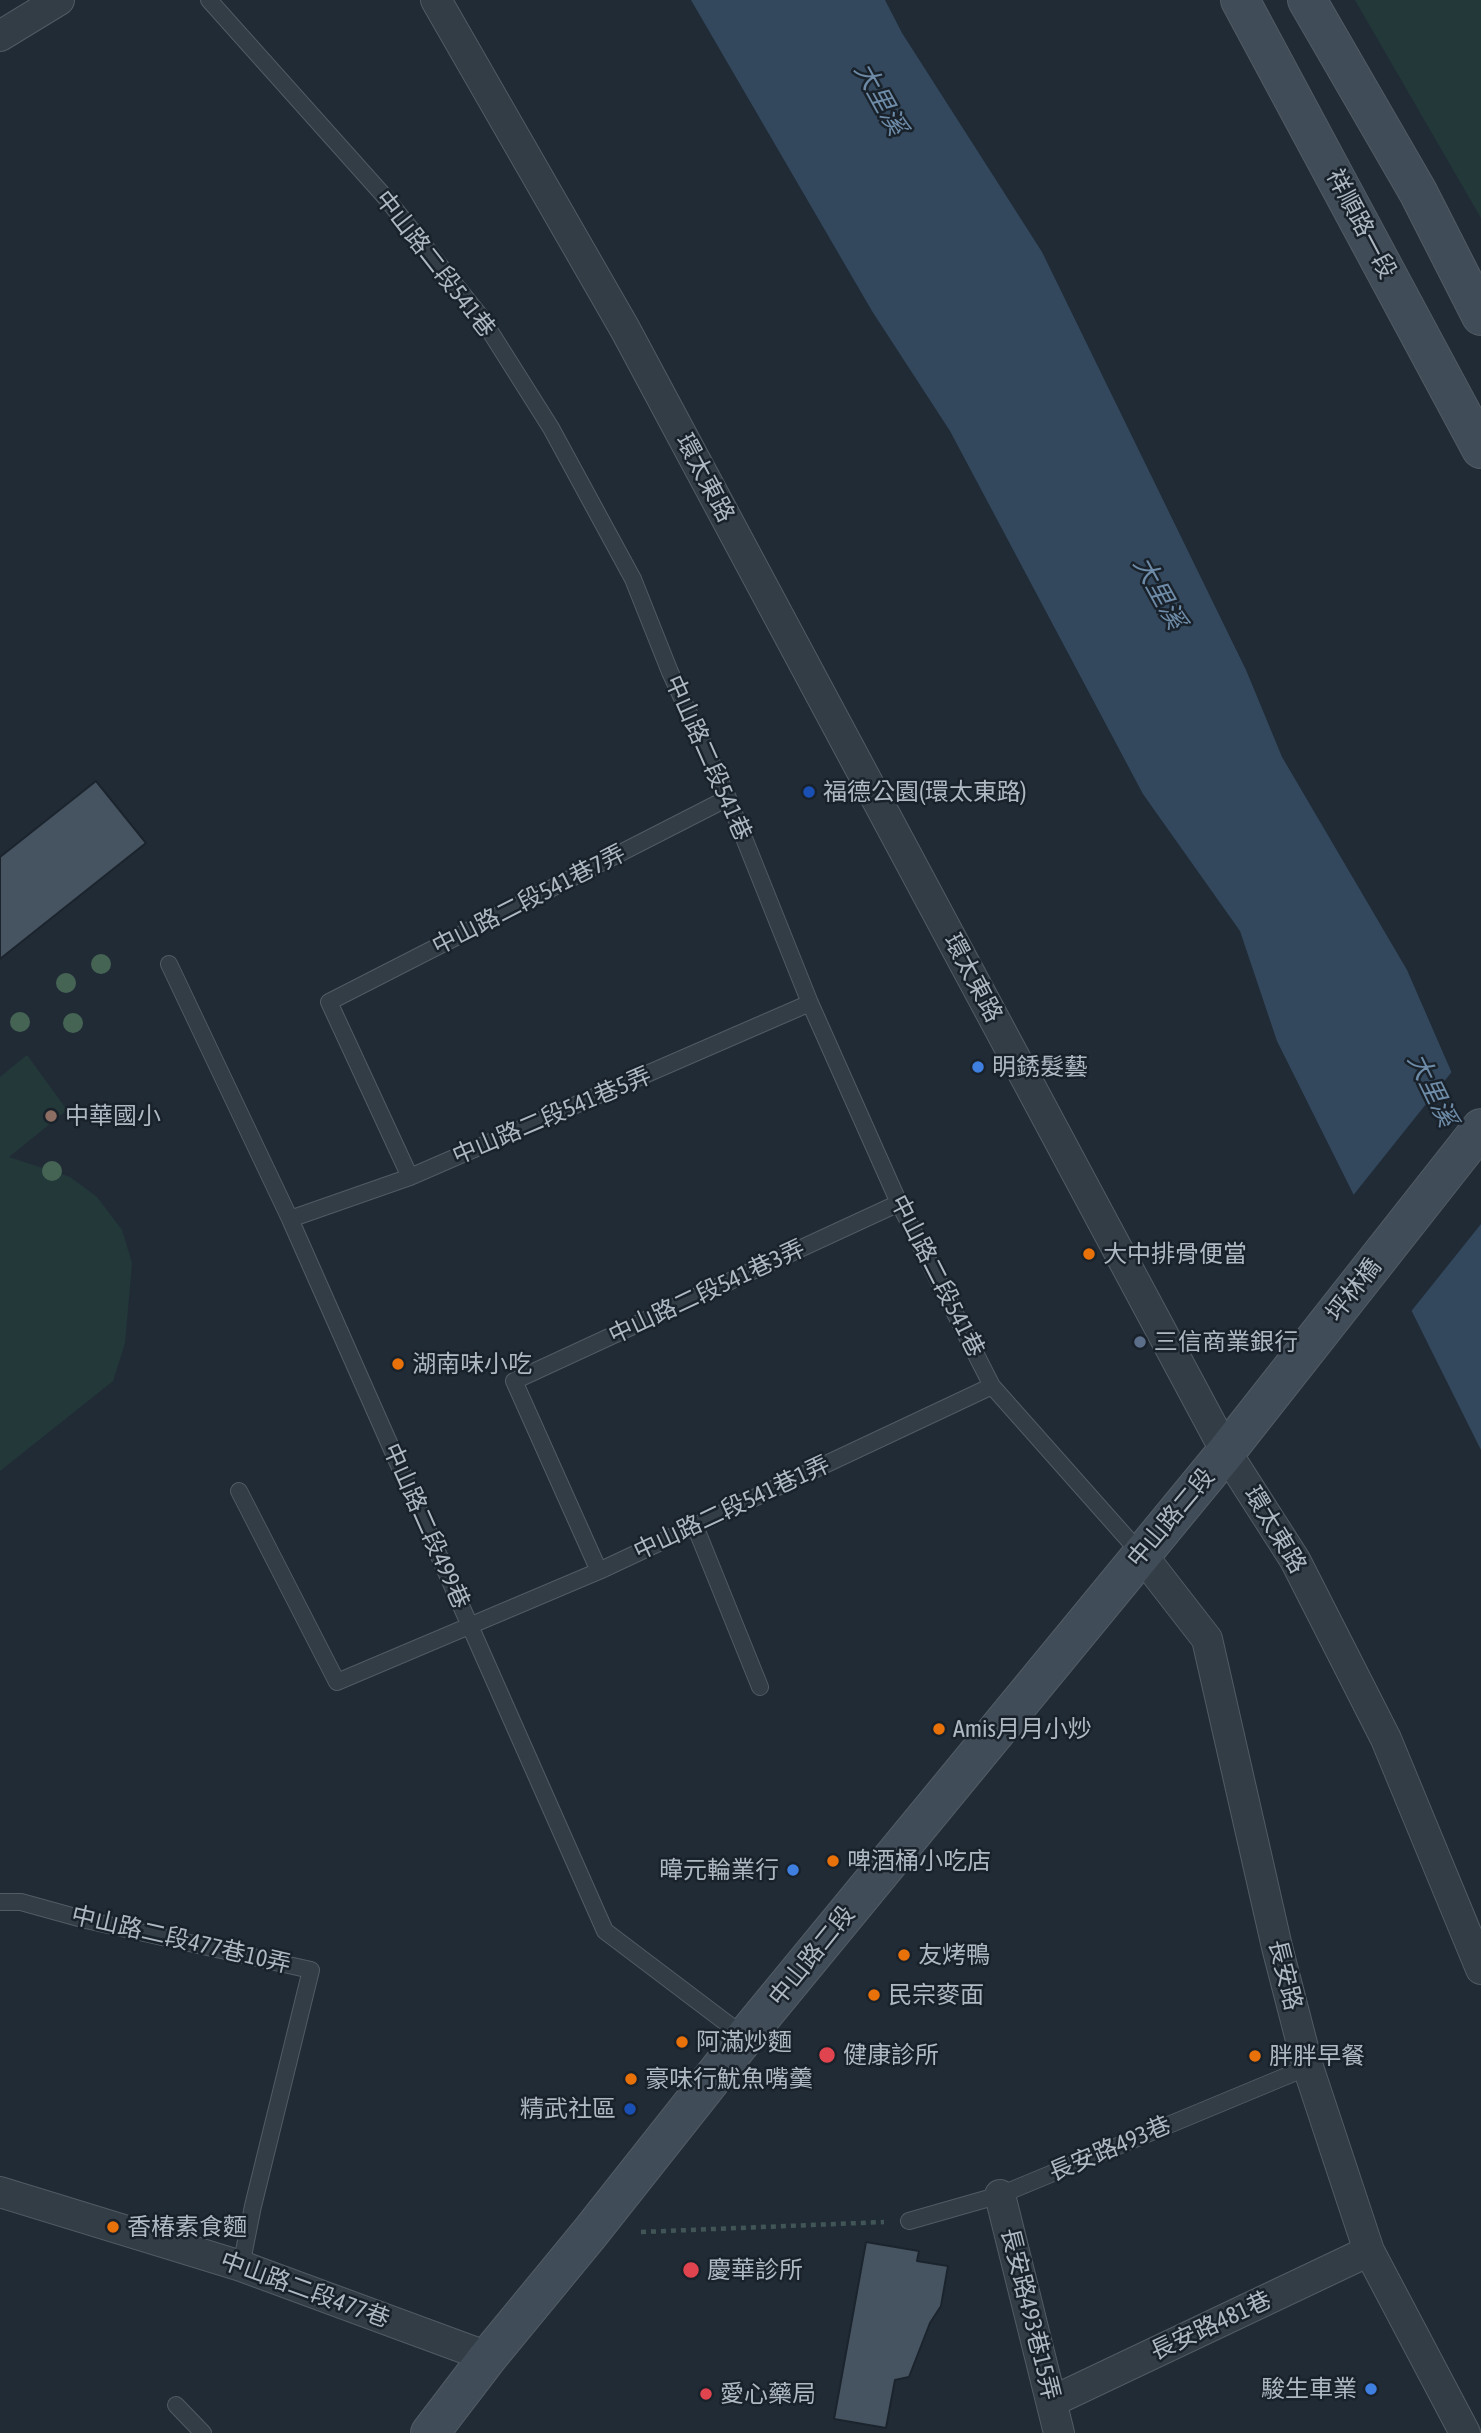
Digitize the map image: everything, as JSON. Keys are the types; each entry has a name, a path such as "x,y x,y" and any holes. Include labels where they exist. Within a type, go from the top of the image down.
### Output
{"street":[{"path":"0,36 59,0"},
{"name":"環太東路","path":"436,0 625,329 1226,1452 1295,1560 1386,1739 1481,1969"},
{"name":"祥順路一段","path":"1240,0 1481,449"},
{"path":"1307,0 1418,192 1481,316"},
{"name":"坪林橋","path":"1226,1452 1481,1128"},
{"name":"中山路二段","path":"430,2433 745,2037 1226,1452"},
{"name":"長安路","path":"1141,1554 1207,1639 1274,1933 1308,2067 1369,2251 1465,2433"},
{"name":"中山路二段477巷","path":"0,2192 241,2266 488,2357"},
{"name":"長安路493巷15弄","path":"1000,2195 1059,2433"},
{"name":"長安路481巷","path":"1053,2402 1369,2251"}],"lane":[{"name":"中山路二段541巷","path":"209,0 386,198 481,317 551,428 633,579 670,672 728,798 810,1003 899,1203 992,1386 1141,1554"},
{"name":"中山路二段541巷7弄","path":"410,1177 329,1002 728,798"},
{"name":"中山路二段499巷","path":"169,964 290,1219 605,1931 745,2037"},
{"name":"中山路二段541巷5弄","path":"290,1219 410,1177 810,1003"},
{"name":"中山路二段541巷3弄","path":"600,1571 514,1381 899,1203"},
{"name":"中山路二段541巷1弄","path":"239,1491 337,1682 600,1571 992,1386"},
{"path":"695,1526 760,1687"},
{"name":"中山路二段477巷10弄","path":"0,1902 21,1902 86,1920 311,1970 253,2206 241,2266"},
{"name":"長安路493巷","path":"909,2221 1000,2195 1308,2067"},
{"path":"176,2405 203,2433"}],"path":[{"path":"590,2234 909,2221"}],"green space":[{"path":"1355,0 1481,0 1481,218"},
{"path":"27,1055 67,1110 9,1157 70,1177 97,1197 122,1230 132,1263 125,1343 113,1381 0,1471 0,1077"}],"water":[{"name":"大里溪","path":"691,0 885,0 902,33 1042,252 1246,670 1282,757 1407,970 1481,1140 1481,1450 1277,1041 1240,931 1143,794 950,431 872,311"}],"pier":[{"path":"1454,1069 1481,1131 1481,1224 1409,1314 1351,1198"}],"building":[{"path":"96,781 146,843 0,959 0,857"},
{"path":"866,2242 919,2251 917,2261 948,2266 941,2306 930,2323 909,2377 895,2380 886,2428 834,2419"}],"place":[{"name":"福德公園(環太東路)","path":"809,792"},
{"name":"明銹髮藝","path":"978,1067"},
{"name":"中華國小","path":"51,1116"},
{"name":"大中排骨便當","path":"1089,1254"},
{"name":"三信商業銀行","path":"1140,1342"},
{"name":"湖南味小吃","path":"398,1364"},
{"name":"Amis月月小炒","path":"939,1729"},
{"name":"啤酒桶小吃店","path":"833,1861"},
{"name":"暐元輪業行","path":"793,1870"},
{"name":"友烤鴨","path":"904,1955"},
{"name":"民宗麥面","path":"874,1995"},
{"name":"阿滿炒麵","path":"682,2042"},
{"name":"健康診所","path":"827,2055"},
{"name":"胖胖早餐","path":"1255,2056"},
{"name":"豪味行魷魚嘴羹","path":"631,2079"},
{"name":"精武社區","path":"630,2109"},
{"name":"香椿素食麵","path":"113,2227"},
{"name":"慶華診所","path":"691,2270"},
{"name":"駿生車業","path":"1371,2389"},
{"name":"愛心藥局","path":"706,2394"}]}
